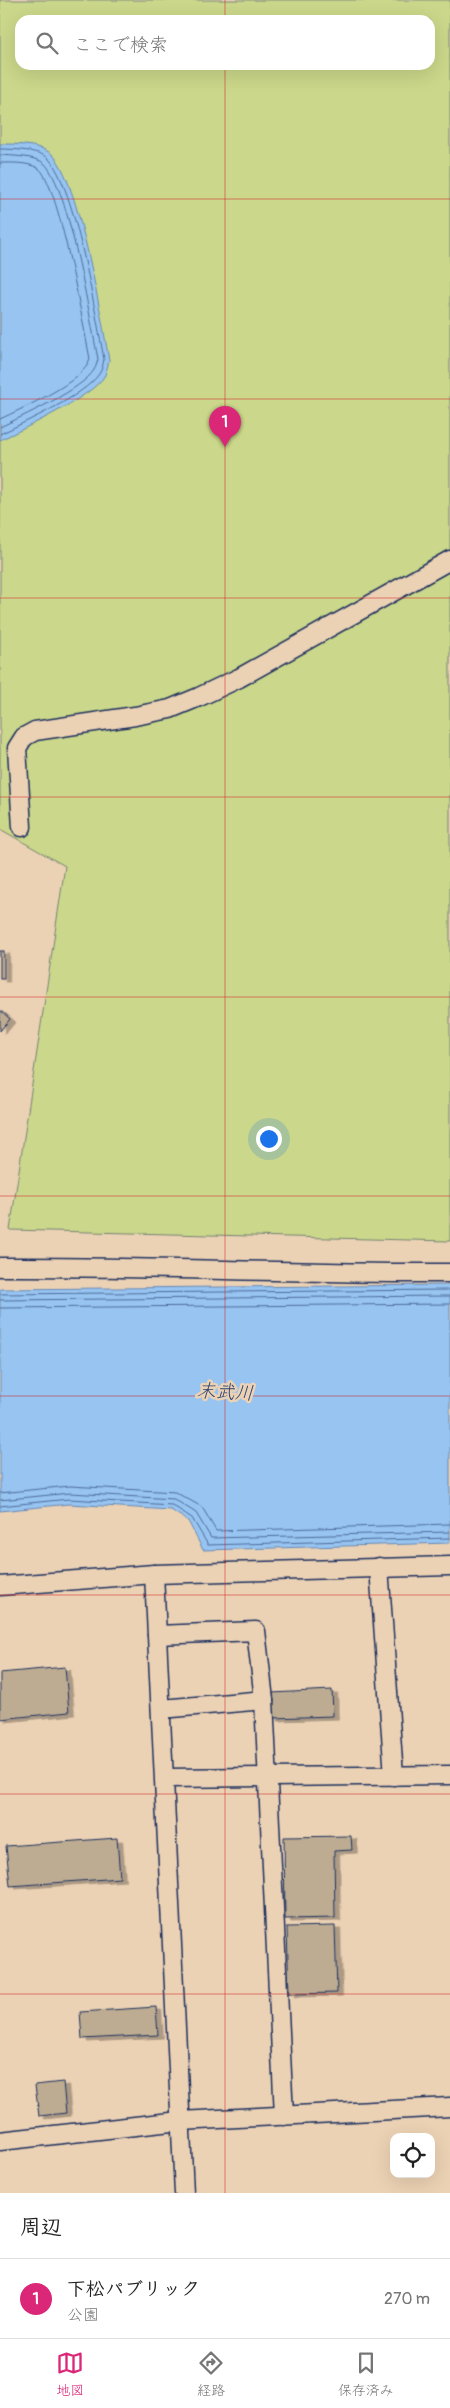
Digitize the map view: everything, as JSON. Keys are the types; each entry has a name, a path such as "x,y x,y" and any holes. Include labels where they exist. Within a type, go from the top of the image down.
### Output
{"street":[{"path":"22,827 17,748 24,738 35,732 170,709 199,697 248,673 450,560"},
{"path":"0,1267 116,1267 341,1274 450,1273"},
{"path":"0,1586 154,1574 450,1566"},
{"path":"380,1568 394,1776"},
{"path":"154,1574 184,2193"},
{"path":"157,1635 256,1631 264,1700 284,2116"},
{"path":"161,1709 264,1700"},
{"path":"165,1778 450,1775"},
{"path":"0,2141 180,2121 450,2108"}],"green space":[{"path":"0,0 450,0 450,1241 10,1230 65,866 0,829"}],"water":[{"path":"0,144 25,145 44,149 59,164 69,186 87,248 109,360 105,375 87,392 57,411 0,440"},
{"name":"末武川","path":"450,1285 450,1543 203,1550 188,1521 171,1510 69,1504 0,1511 0,1289"}],"building":[{"path":"0,951 4,951 4,979 0,979"},
{"path":"0,1010 10,1019 0,1031"},
{"path":"65,1667 69,1712 0,1719 0,1673"},
{"path":"332,1690 333,1716 272,1718 271,1693"},
{"path":"351,1836 352,1850 334,1851 335,1918 285,1919 284,1837"},
{"path":"117,1838 120,1878 10,1886 6,1846"},
{"path":"335,1926 337,1993 289,1994 287,1927"},
{"path":"156,2007 158,2035 82,2039 80,2012"},
{"path":"63,2082 66,2113 39,2116 35,2085"}],"place":[{"name":"下松パブリック","path":"225,447"}]}
